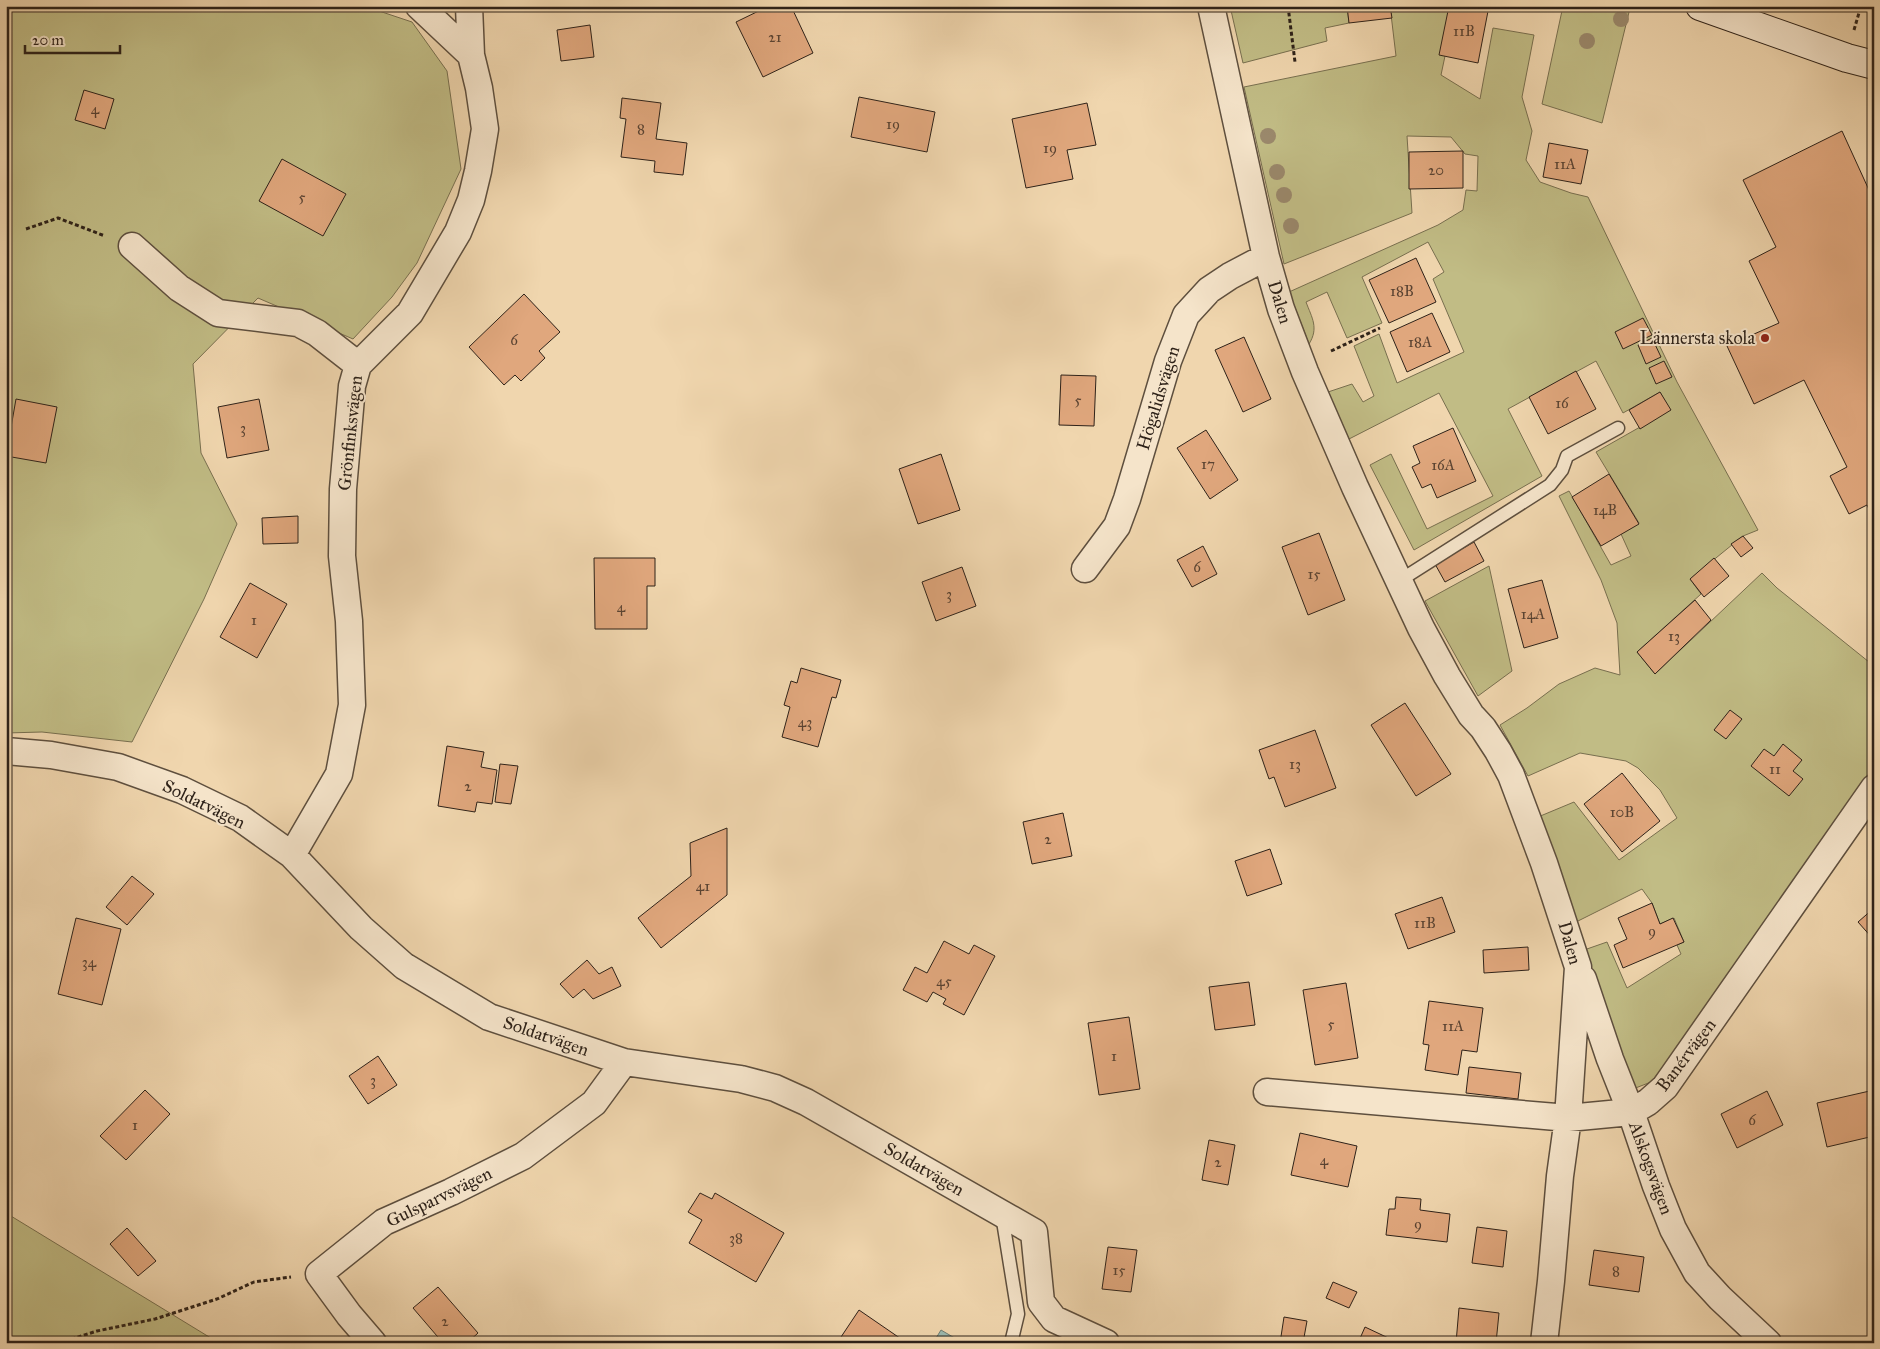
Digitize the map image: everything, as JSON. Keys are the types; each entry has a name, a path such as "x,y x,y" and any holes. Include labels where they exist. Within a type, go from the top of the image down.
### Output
{"main road":[{"path":"1700,6 1874,66"}],"street":[{"path":"419,6 472,56"},
{"name":"Grönfinksvägen","path":"292,855 339,774 352,705 349,621 342,556 342,537 343,489 352,386 358,364 410,313 458,232 471,200 478,171 485,129 472,56 469,6"},
{"name":"Dalen","path":"1211,6 1266,257 1281,309 1318,404 1399,581 1447,676 1471,715 1483,728 1498,751 1511,775 1544,863 1578,967 1568,1118 1560,1176 1544,1343"},
{"path":"132,246 180,288 218,313 298,323 317,333 358,364"},
{"name":"Högalidsvägen","path":"1086,569 1116,526 1127,499 1168,361 1186,315 1210,290 1230,276 1266,257"},
{"name":"Soldatvägen","path":"6,751 51,755 118,767 182,790 240,818 292,855 361,928 404,966 489,1017 624,1062 741,1079 774,1088 806,1102 1034,1232 1041,1302 1054,1319 1106,1343"},
{"name":"Banérvägen","path":"1267,1092 1568,1118 1631,1112 1648,1102 1665,1087 1682,1065 1874,788"},
{"name":"Alskogsvägen","path":"1578,967 1673,1229 1697,1273 1720,1298 1768,1343"},
{"name":"Gulsparvsvägen","path":"318,1274 384,1222 451,1192 523,1156 594,1103 624,1062"},
{"path":"318,1274 373,1343"}],"lane":[{"path":"1399,581 1550,485 1562,470 1567,456 1618,428"},
{"path":"1001,1213 1018,1314 1011,1343"}],"path":[{"path":"1288,6 1295,62"},
{"path":"26,229 58,218 132,246"},
{"path":"1331,351 1380,328"},
{"path":"59,1343 97,1331 155,1319 217,1299 254,1282 318,1274"}],"shaded area":[{"path":"6,6 364,6 412,22 447,71 461,169 417,263 392,297 353,339 258,298 193,364 201,453 237,524 204,599 132,742 42,732 6,733"},
{"path":"1230,6 1347,6 1349,23 1325,28 1327,41 1243,63"},
{"path":"1390,6 1449,6 1445,56 1441,75 1480,99 1493,28 1534,35 1522,97 1532,131 1526,160 1540,182 1588,197 1677,382 1758,530 1743,536 1690,579 1701,594 1637,652 1655,674 1762,573 1777,588 1874,666 1874,766 1671,1057 1651,1082 1633,1089 1584,950 1607,942 1627,988 1681,954 1677,945 1684,942 1674,918 1660,924 1652,903 1642,889 1576,922 1538,817 1574,802 1619,860 1677,818 1660,790 1638,768 1626,761 1580,753 1528,776 1500,725 1559,684 1595,668 1620,675 1617,623 1601,580 1559,496 1569,491 1611,565 1631,556 1621,534 1639,523 1596,452 1670,410 1660,392 1623,413 1596,361 1508,409 1542,476 1414,550 1370,465 1391,454 1427,529 1493,496 1439,393 1349,439 1328,392 1352,384 1363,402 1374,396 1354,346 1379,334 1397,383 1464,352 1433,279 1444,272 1428,242 1362,277 1382,323 1347,338 1327,292 1306,302 1314,328 1309,344 1289,292 1438,225 1463,210 1466,190 1477,191 1478,156 1465,154 1451,137 1407,136 1412,213 1284,264 1244,87 1396,56"},
{"path":"1563,6 1624,6 1630,8 1602,123 1542,104"},
{"path":"1489,566 1512,671 1478,696 1425,601"},
{"path":"6,1213 219,1343 6,1343"}],"water":[{"path":"941,1330 958,1340 956,1343 933,1343"}],"building":[{"path":"769,6 791,6 813,53 763,77 736,22"},
{"path":"1347,6 1390,6 1392,18 1349,23"},
{"path":"1449,6 1489,6 1478,63 1439,55"},
{"path":"590,25 594,57 561,61 557,30"},
{"path":"84,90 114,99 105,129 75,120"},
{"path":"859,97 935,112 927,152 851,137"},
{"path":"622,98 661,103 656,139 687,143 683,175 654,172 655,161 621,157 626,119 620,118"},
{"path":"1087,103 1096,145 1067,150 1073,179 1026,188 1012,119"},
{"path":"1842,131 1874,201 1874,348 1872,349 1874,354 1874,519 1867,505 1849,514 1830,476 1847,467 1804,380 1754,404 1727,346 1779,323 1749,261 1776,247 1743,180"},
{"path":"1549,143 1588,150 1581,184 1543,177"},
{"path":"1463,151 1463,188 1409,189 1409,152"},
{"path":"282,159 346,194 323,236 259,201"},
{"path":"1416,258 1436,302 1389,323 1369,280"},
{"path":"524,294 560,332 539,351 545,358 521,381 515,375 504,385 469,347"},
{"path":"1432,313 1450,352 1407,372 1390,332"},
{"path":"1643,318 1652,335 1623,349 1615,332"},
{"path":"1244,337 1271,399 1243,412 1215,350"},
{"path":"1652,338 1661,357 1646,364 1638,345"},
{"path":"1664,361 1672,377 1656,384 1649,368"},
{"path":"1576,371 1596,409 1548,434 1529,397"},
{"path":"1061,375 1096,376 1094,426 1059,425"},
{"path":"1660,392 1671,410 1640,429 1629,410"},
{"path":"16,399 57,407 46,463 6,456"},
{"path":"259,399 269,450 227,458 218,407"},
{"path":"1453,428 1476,481 1437,498 1431,484 1422,488 1412,467 1420,463 1413,446"},
{"path":"1206,430 1238,480 1210,499 1177,448"},
{"path":"941,454 960,510 918,524 899,469"},
{"path":"1609,474 1639,524 1601,546 1572,497"},
{"path":"298,516 298,543 263,544 262,518"},
{"path":"1319,533 1345,600 1308,615 1282,547"},
{"path":"1743,536 1753,548 1741,557 1731,544"},
{"path":"1474,542 1484,561 1445,582 1435,564"},
{"path":"1203,546 1217,574 1192,587 1177,560"},
{"path":"594,558 655,558 655,586 647,586 647,629 595,629"},
{"path":"1714,558 1729,576 1704,597 1690,579"},
{"path":"962,567 976,606 936,621 922,582"},
{"path":"1542,580 1558,638 1524,648 1508,589"},
{"path":"250,583 287,604 257,658 220,637"},
{"path":"1695,600 1711,620 1655,674 1637,652"},
{"path":"801,668 841,680 836,698 832,697 818,747 782,737 790,707 784,705 791,681 797,683"},
{"path":"1405,703 1451,774 1416,796 1371,725"},
{"path":"1730,710 1742,719 1726,739 1714,730"},
{"path":"1315,730 1336,788 1285,807 1274,777 1269,779 1259,750"},
{"path":"1783,744 1802,760 1793,771 1803,779 1789,796 1751,766 1764,749 1774,756"},
{"path":"447,746 484,752 481,767 497,770 492,804 477,802 475,812 438,806"},
{"path":"500,764 518,766 511,804 495,802"},
{"path":"1622,773 1660,821 1622,852 1584,804"},
{"path":"1063,813 1072,856 1032,864 1023,822"},
{"path":"727,828 727,895 661,948 638,918 691,876 690,843"},
{"path":"1270,849 1282,884 1247,896 1235,861"},
{"path":"132,876 154,894 127,925 106,907"},
{"path":"1442,897 1455,932 1408,949 1395,914"},
{"path":"1652,903 1660,924 1673,918 1684,942 1623,968 1614,945 1627,939 1618,918"},
{"path":"1874,908 1874,940 1858,922"},
{"path":"76,918 121,929 102,1005 58,994"},
{"path":"944,941 969,954 974,945 995,956 964,1015 943,1004 946,999 933,992 927,1002 903,990 915,967 927,973"},
{"path":"1528,947 1529,970 1484,973 1483,950"},
{"path":"587,960 599,974 612,967 621,986 593,999 584,989 573,998 560,984"},
{"path":"1249,982 1255,1025 1215,1030 1209,987"},
{"path":"1346,983 1358,1058 1315,1065 1303,990"},
{"path":"1429,1001 1483,1008 1477,1052 1462,1050 1458,1075 1425,1070 1429,1045 1423,1044"},
{"path":"1129,1017 1140,1089 1099,1095 1088,1023"},
{"path":"378,1056 397,1085 368,1104 349,1076"},
{"path":"1469,1067 1521,1073 1518,1099 1466,1093"},
{"path":"145,1090 170,1114 126,1160 100,1136"},
{"path":"1874,1090 1874,1136 1827,1147 1817,1103"},
{"path":"1767,1091 1783,1125 1737,1148 1721,1114"},
{"path":"1300,1133 1357,1146 1348,1187 1291,1175"},
{"path":"1209,1140 1235,1145 1228,1185 1202,1180"},
{"path":"700,1193 712,1199 715,1193 784,1233 756,1282 689,1243 702,1220 688,1212"},
{"path":"1396,1197 1421,1199 1420,1210 1450,1214 1447,1242 1386,1235 1389,1209 1395,1209"},
{"path":"1477,1227 1507,1231 1503,1267 1472,1263"},
{"path":"127,1228 156,1261 138,1276 110,1244"},
{"path":"1108,1247 1137,1250 1131,1292 1102,1289"},
{"path":"1594,1250 1644,1257 1639,1292 1589,1285"},
{"path":"1333,1282 1357,1292 1349,1308 1326,1298"},
{"path":"438,1287 478,1333 467,1343 443,1343 413,1308"},
{"path":"1459,1308 1499,1313 1496,1343 1456,1343"},
{"path":"859,1310 907,1343 837,1343"},
{"path":"1284,1317 1307,1321 1303,1343 1280,1343"},
{"path":"1365,1327 1399,1343 1358,1343"}],"place":[{"name":"Lännersta skola","path":"1765,338"}]}
